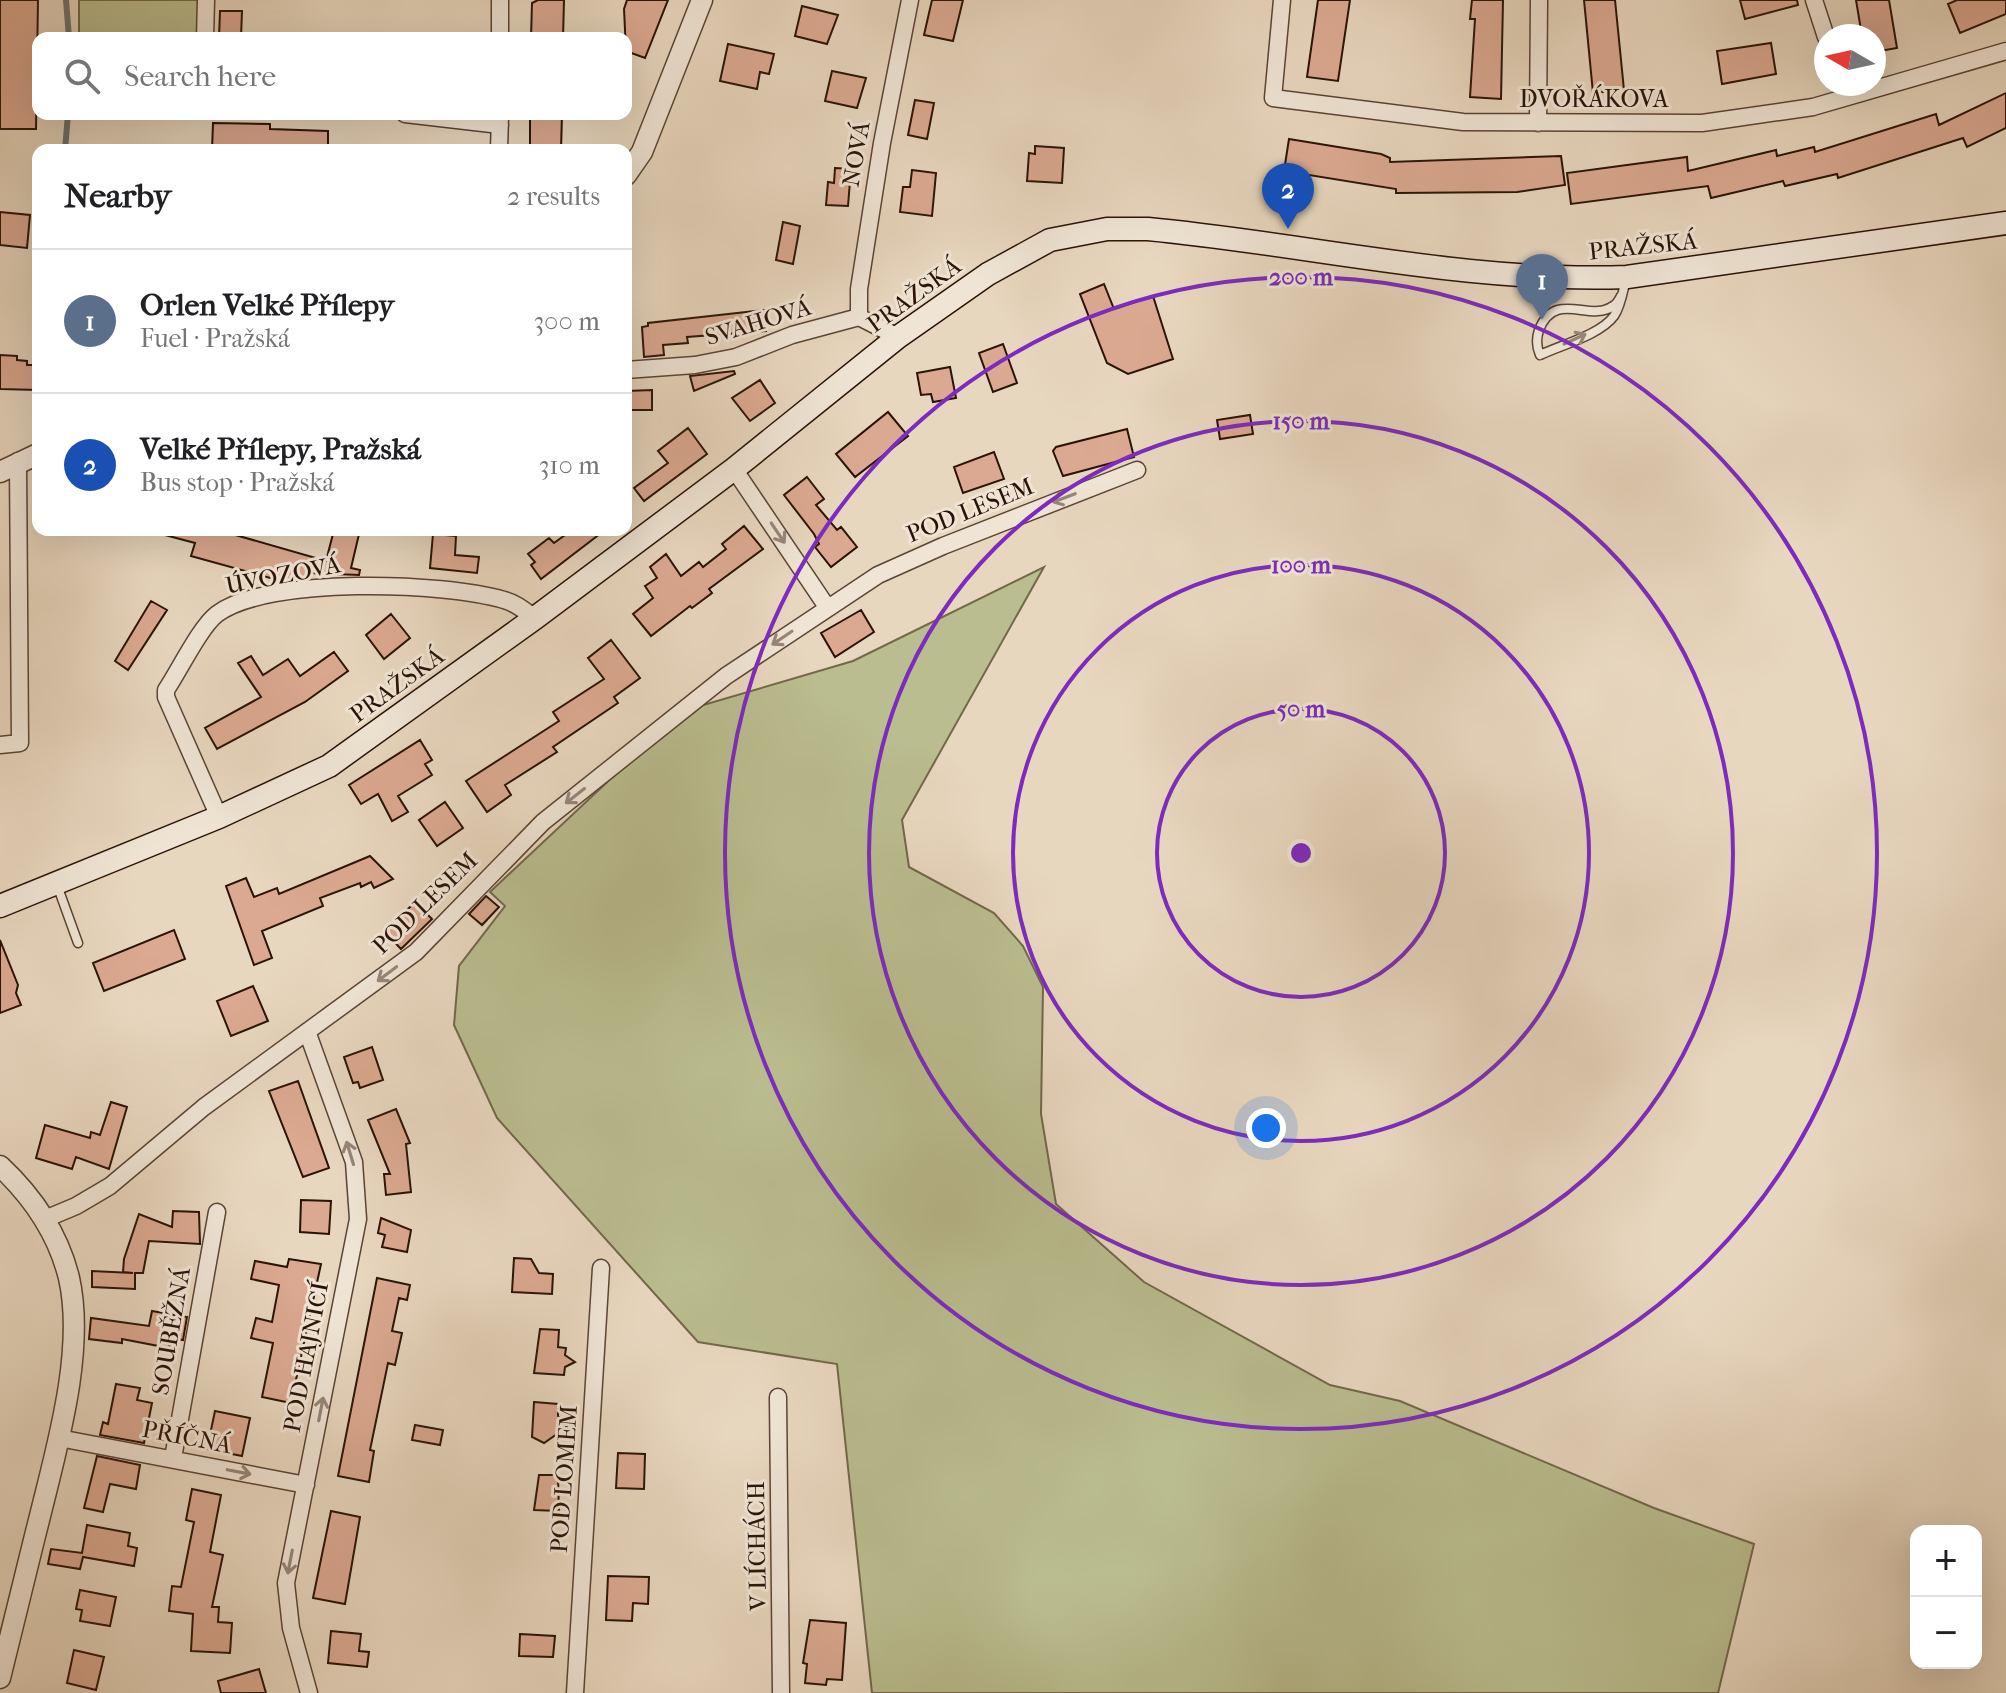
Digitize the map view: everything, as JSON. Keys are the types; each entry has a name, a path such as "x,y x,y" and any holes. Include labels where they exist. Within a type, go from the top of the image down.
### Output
{"main road":[{"name":"PRAŽSKÁ","path":"0,906 219,817 329,766 535,618 734,469 898,337 1032,246 1107,229 1206,235 1624,287 2006,223"}],"street":[{"path":"205,32 206,0"},
{"path":"500,0 500,32"},
{"path":"632,166 642,152 702,0"},
{"name":"NOVÁ","path":"859,317 859,289 879,158 910,0"},
{"name":"DVOŘÁKOVA","path":"1282,0 1273,98 1449,121 1702,123 1813,107 1834,96"},
{"path":"1538,123 1539,0"},
{"path":"1814,0 1822,24"},
{"name":"DVOŘÁKOVA","path":"1886,80 2006,51"},
{"path":"499,144 500,120"},
{"path":"859,317 898,337"},
{"name":"SVAHOVÁ","path":"632,370 695,365 736,357 792,335 859,317"},
{"path":"0,472 32,456"},
{"path":"0,745 20,743 18,461"},
{"path":"734,469 827,607"},
{"name":"POD LESEM","path":"45,1219 76,1206 110,1186 204,1107 308,1034 416,952 543,822 726,676 878,575 943,546 1137,470"},
{"name":"ÚVOZOVÁ","path":"219,817 166,697 166,690 219,613 238,604 327,587 395,585 501,599 535,618"},
{"name":"POD HAJNICÍ","path":"308,1034 354,1162 358,1219 286,1583 291,1628 309,1693"},
{"path":"0,1166 22,1187 45,1219 61,1252 73,1305 59,1438 0,1678"},
{"name":"SOUBĚŽNÁ","path":"173,1458 217,1212"},
{"name":"POD LOMEM","path":"575,1693 601,1268"},
{"name":"V LÍCHÁCH","path":"778,1397 781,1693"},
{"name":"PŘÍČNÁ","path":"59,1438 306,1485"}],"lane":[{"path":"1624,287 1614,316 1606,324 1540,355 1537,336 1550,313 1559,309 1605,309 1613,306 1624,287"},
{"path":"57,885 78,943"}],"green space":[{"path":"79,0 198,0 198,32 79,32"},
{"path":"1044,567 902,820 909,867 994,913 1023,946 1043,987 1041,1114 1056,1204 1144,1282 1330,1385 1400,1401 1654,1508 1754,1544 1718,1693 872,1693 837,1364 698,1342 497,1118 454,1025 459,966 505,906 490,892 683,711 853,661"}],"building":[{"path":"0,0 38,0 38,32 32,32 32,120 36,120 36,129 0,129"},
{"path":"538,0 564,0 563,32 531,32 532,3"},
{"path":"627,0 668,0 645,58 632,53 632,32 625,32 624,9"},
{"path":"932,0 963,0 953,41 924,35"},
{"path":"1318,0 1350,0 1338,81 1307,77"},
{"path":"1472,0 1503,0 1501,99 1470,97 1475,19 1470,19"},
{"path":"1584,0 1615,0 1624,90 1593,93"},
{"path":"1740,0 1797,0 1798,5 1745,19"},
{"path":"1856,0 1889,0 1897,48 1886,50 1886,24 1860,24"},
{"path":"1957,0 2006,0 2006,14 1960,33 1948,4"},
{"path":"802,6 838,15 827,44 795,36"},
{"path":"220,11 242,11 241,32 219,32"},
{"path":"1771,43 1776,74 1722,84 1717,51"},
{"path":"728,44 774,54 769,74 760,72 757,89 720,81"},
{"path":"832,71 866,78 857,108 825,101"},
{"path":"2006,93 2006,128 1967,147 1963,138 1838,178 1837,174 1785,186 1783,181 1711,198 1708,186 1571,204 1567,173 1687,157 1688,171 1776,150 1777,156 1814,147 1815,152 1936,114 1939,125"},
{"path":"915,100 934,103 927,139 908,135"},
{"path":"530,120 562,120 561,144 530,144"},
{"path":"213,123 270,124 270,129 328,131 328,144 212,144"},
{"path":"1289,139 1381,154 1390,158 1390,162 1561,156 1565,185 1517,192 1396,193 1396,189 1284,171"},
{"path":"1035,146 1064,148 1062,183 1027,181 1029,153 1035,154"},
{"path":"835,168 851,169 848,206 826,205 828,182 834,183"},
{"path":"912,170 936,173 932,216 900,212 903,187 910,187"},
{"path":"0,212 30,215 27,248 0,245"},
{"path":"783,222 800,226 793,264 776,260"},
{"path":"1104,284 1114,309 1153,296 1173,359 1128,374 1107,363 1080,294"},
{"path":"765,310 766,331 687,337 688,343 663,345 664,355 644,357 642,327 648,326 648,323"},
{"path":"1003,344 1017,383 993,392 979,353"},
{"path":"0,355 17,356 17,360 32,365 32,390 0,389"},
{"path":"950,367 956,398 933,402 931,394 921,395 917,373"},
{"path":"734,371 735,374 694,391 690,376"},
{"path":"760,380 775,403 750,421 732,398"},
{"path":"652,390 652,410 632,410 632,391"},
{"path":"888,412 908,436 855,477 836,454"},
{"path":"1250,415 1253,434 1220,439 1217,420"},
{"path":"688,428 707,454 644,501 634,488 668,463 658,451"},
{"path":"1127,429 1134,457 1063,476 1053,451 1056,447"},
{"path":"994,452 1004,479 963,493 954,467"},
{"path":"807,477 824,499 816,505 837,530 841,527 857,547 831,567 815,547 819,544 814,534 784,495"},
{"path":"744,526 763,549 709,589 712,593 651,636 633,614 653,598 645,586 657,578 650,567 666,554 681,576 699,562 703,567 726,549 722,544"},
{"path":"169,536 239,536 326,561 332,536 359,536 351,568 360,570 359,575 307,573 306,578 281,581 191,556 195,543"},
{"path":"433,536 456,536 455,555 479,557 477,573 430,568"},
{"path":"564,536 597,536 541,579 531,565 535,562 528,554 549,538 554,543"},
{"path":"151,601 167,610 128,670 115,661"},
{"path":"861,610 874,632 835,657 821,633"},
{"path":"391,614 410,638 384,659 366,635"},
{"path":"611,640 640,678 614,697 618,703 553,747 557,752 505,785 511,795 487,812 466,781 559,721 553,712 604,679 588,658"},
{"path":"334,652 348,671 305,702 217,749 205,728 261,697 238,663 251,656 263,675 288,659 300,676"},
{"path":"420,740 432,760 425,764 432,775 398,796 408,812 392,821 378,794 361,804 349,785"},
{"path":"445,802 463,828 437,846 419,820"},
{"path":"370,856 393,879 374,888 371,882 361,887 360,883 320,898 323,906 262,931 272,958 254,965 226,886 246,878 254,897 277,888 279,894"},
{"path":"486,896 499,907 482,925 469,914"},
{"path":"415,902 432,919 401,949 385,932"},
{"path":"174,930 185,959 104,991 93,963"},
{"path":"0,940 18,985 16,993 21,1005 0,1013"},
{"path":"253,986 268,1021 231,1036 217,1001"},
{"path":"372,1047 383,1080 360,1088 358,1082 353,1083 344,1057"},
{"path":"298,1081 329,1168 303,1177 269,1091"},
{"path":"111,1102 127,1107 109,1169 76,1157 72,1169 36,1158 45,1125 90,1138 91,1132 100,1135"},
{"path":"396,1109 410,1143 406,1144 411,1192 386,1195 384,1174 390,1174 368,1120"},
{"path":"301,1200 331,1201 329,1234 300,1232"},
{"path":"173,1211 199,1212 200,1244 149,1241 143,1273 135,1273 135,1289 92,1287 92,1271 133,1273 123,1272 124,1259 139,1214 172,1227"},
{"path":"381,1218 411,1230 407,1252 382,1247 385,1235 378,1233"},
{"path":"514,1258 531,1259 539,1273 553,1274 552,1294 512,1292"},
{"path":"289,1259 321,1264 291,1403 262,1397 273,1343 251,1338 256,1318 272,1322 279,1285 251,1279 255,1261 287,1267"},
{"path":"377,1278 410,1285 407,1300 399,1298 392,1331 402,1333 395,1365 388,1363 370,1450 374,1451 369,1482 338,1476"},
{"path":"152,1311 187,1317 183,1340 171,1338 169,1348 122,1339 122,1343 89,1339 91,1318 149,1326"},
{"path":"540,1329 559,1330 558,1347 566,1348 565,1355 575,1362 565,1367 564,1375 534,1373"},
{"path":"116,1384 140,1388 137,1400 152,1403 144,1443 100,1435 103,1422 108,1424"},
{"path":"534,1402 558,1404 558,1416 567,1427 544,1443 532,1437"},
{"path":"215,1411 250,1418 242,1456 207,1449"},
{"path":"415,1425 443,1430 440,1445 412,1440"},
{"path":"618,1453 645,1454 644,1489 616,1488"},
{"path":"97,1456 140,1465 136,1489 110,1484 103,1512 84,1508"},
{"path":"539,1475 558,1475 559,1511 534,1510"},
{"path":"192,1489 221,1495 210,1552 223,1555 212,1607 219,1607 218,1622 232,1623 230,1653 191,1651 193,1614 169,1611 172,1586 181,1587 194,1522 186,1520"},
{"path":"331,1511 360,1517 345,1604 313,1598"},
{"path":"87,1525 130,1533 128,1546 137,1548 134,1566 83,1557 80,1569 48,1564 51,1549 82,1553"},
{"path":"608,1576 649,1577 648,1604 633,1603 632,1621 606,1620"},
{"path":"80,1590 116,1597 110,1626 80,1621 82,1610 76,1609"},
{"path":"810,1620 846,1623 842,1680 827,1679 826,1685 805,1683 807,1664 803,1663"},
{"path":"331,1631 361,1634 359,1651 369,1652 367,1667 328,1663"},
{"path":"520,1634 555,1636 553,1657 519,1656"},
{"path":"74,1650 104,1657 96,1690 67,1683"},
{"path":"259,1669 266,1693 221,1693 218,1681"}],"waterway":[{"path":"66,0 69,32"},
{"path":"66,144 68,120"}],"place":[{"name":"Velké Přílepy, Pražská","path":"1288,229"},
{"name":"Orlen Velké Přílepy","path":"1542,320"}]}
